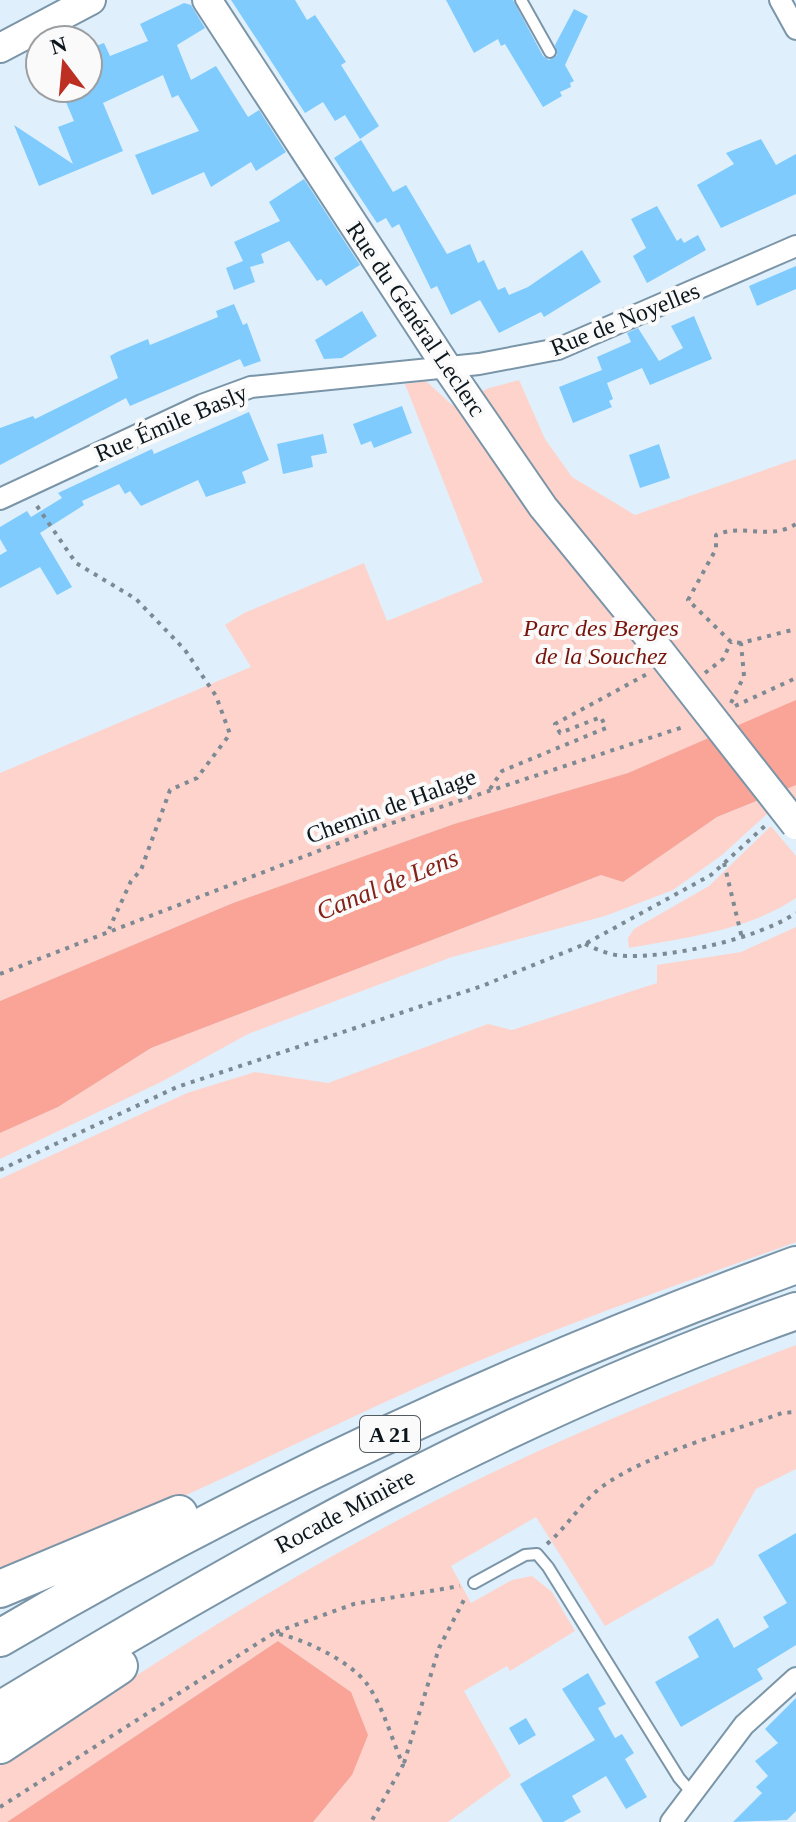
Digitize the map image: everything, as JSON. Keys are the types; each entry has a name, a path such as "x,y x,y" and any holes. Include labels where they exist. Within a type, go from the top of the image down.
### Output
{"highway":[{"name":"Rocade Minière","path":"0,1638 193,1531 326,1464 566,1355 796,1265"},
{"name":"Rocade Minière","path":"0,1710 343,1510 576,1396 796,1311"},
{"path":"0,1589 94,1553 281,1466 326,1464"},
{"path":"0,1745 262,1574 343,1510"}],"street":[{"path":"0,48 91,0"},
{"name":"Rue du Général Leclerc","path":"207,0 446,366 543,507 751,767 783,823"},
{"path":"780,0 796,29"},
{"name":"Rue de Noyelles","path":"446,366 479,364 558,349 796,246"},
{"name":"Rue Émile Basly","path":"0,499 202,405 251,387 446,366"},
{"path":"671,1822 744,1725 796,1678"}],"lane":[{"path":"521,0 550,52"},
{"path":"474,1583 525,1555 537,1554 679,1778 692,1793"}],"path":[{"path":"28,485 37,506 76,563 136,599 185,650 216,696 230,734 197,778 170,790 141,870 131,881 109,929"},
{"path":"796,524 785,531 767,534 731,528 716,535 716,549 688,600 731,642 741,643 796,629"},
{"path":"490,789 502,771 606,728 601,717 560,733 555,724 676,672 709,672 723,659 731,642"},
{"path":"741,643 744,676 728,709 796,678"},
{"name":"Chemin de Halage","path":"0,974 109,929 490,789 691,724"},
{"path":"0,1170 177,1087 482,986 585,944 711,875 758,829 783,823"},
{"path":"724,863 742,938"},
{"path":"585,944 604,953 627,956 742,938 796,913"},
{"path":"537,1554 559,1534 581,1504 605,1484 685,1449 782,1413 796,1412"},
{"path":"0,1807 274,1633 354,1604 474,1583"},
{"path":"371,1822 403,1765 439,1648 474,1583"},
{"path":"274,1633 298,1637 320,1648 366,1683 403,1765"}],"green space":[{"name":"Parc des Berges de la Souchez","path":"519,380 545,439 572,477 635,515 796,459 796,800 739,726 628,773 454,824 233,903 0,1001 0,773 251,667 225,625 244,613 364,563 387,621 483,582 405,384 426,381 452,405 489,388"},
{"path":"757,801 768,813 722,855 673,890 605,916 452,957 248,1034 161,1082 0,1159 0,1133 58,1107 151,1048 601,875 623,882 717,817"},
{"path":"771,826 796,856 796,898 737,925 629,948 628,938 634,929 709,886"},
{"path":"796,927 796,1242 510,1348 159,1507 0,1571 0,1179 187,1093 255,1072 328,1083 488,1024 512,1030 657,983 657,965 741,952"},
{"path":"796,1345 796,1469 756,1489 713,1565 605,1626 536,1517 451,1566 471,1603 512,1580 532,1576 552,1592 575,1631 510,1671 507,1666 464,1691 511,1776 448,1822 313,1822 352,1775 351,1692 278,1641 7,1822 0,1822 0,1766 271,1591 417,1510 523,1458"}],"water":[{"name":"Canal de Lens","path":"796,700 796,785 717,817 623,882 601,875 151,1048 58,1107 0,1133 0,1001 233,903 454,824 628,773"},
{"path":"278,1641 351,1692 368,1735 352,1775 313,1822 7,1822"}],"building":[{"path":"231,0 295,0 307,20 315,15 346,62 341,65 379,126 360,139 345,115 335,121 323,102 305,113"},
{"path":"446,0 513,0 543,56 549,60 557,55 555,45 574,9 588,16 565,65 574,81 570,83 571,87 543,107 505,44 501,46 498,39 474,53"},
{"path":"184,3 191,5 205,28 177,45 191,80 216,66 248,117 259,110 286,152 256,171 251,162 211,187 204,172 152,195 135,155 199,131 178,95 172,98 163,75 104,103 104,43 110,56 148,41 140,24"},
{"path":"67,104 103,104 123,151 39,186 14,125 73,164 58,127 74,121"},
{"path":"761,139 776,165 796,154 796,194 721,228 697,185 734,164 726,153"},
{"path":"361,140 393,192 406,185 447,254 470,244 478,263 484,260 498,290 505,287 509,295 528,287 582,250 601,282 544,317 541,312 499,333 480,300 451,315 437,286 431,289 399,224 392,228 386,218 377,223 334,158"},
{"path":"304,179 360,265 326,286 321,279 317,281 289,241 261,254 264,263 250,267 255,282 234,290 226,268 243,261 234,242 280,221 269,202"},
{"path":"657,206 677,241 681,238 684,243 698,235 706,250 647,283 633,256 646,248 631,219"},
{"path":"796,266 796,289 757,306 749,286"},
{"path":"234,304 243,325 247,323 261,361 244,367 240,359 130,406 126,398 0,465 0,428 33,416 35,419 118,378 110,356 117,352 148,339 150,345 218,317 216,311"},
{"path":"362,311 377,336 342,358 324,359 315,340"},
{"path":"694,316 712,359 650,385 642,368 607,383 613,399 609,401 612,407 573,423 559,387 602,370 597,357 631,342 627,333 638,328 659,361 683,348 671,326"},
{"path":"402,406 412,433 374,448 371,441 361,445 353,424"},
{"path":"249,412 269,460 242,472 246,483 206,497 198,480 141,506 130,491 125,494 119,484 82,501 84,505 40,533 72,587 57,595 40,567 0,588 0,555 7,551 0,539 0,527 27,511 31,517 62,498 58,493 152,449 154,454"},
{"path":"323,434 327,453 311,456 313,467 283,474 277,444"},
{"path":"659,444 670,478 640,488 629,455"},
{"path":"796,1533 796,1645 757,1669 763,1679 681,1727 655,1682 699,1657 688,1637 718,1618 734,1648 769,1627 763,1617 787,1603 758,1555"},
{"path":"588,1673 606,1704 598,1708 615,1738 622,1734 634,1753 625,1759 647,1797 626,1809 606,1776 572,1796 581,1812 563,1822 543,1822 520,1784 595,1740 562,1689"},
{"path":"796,1698 796,1811 787,1820 733,1822 762,1793 756,1787 768,1776 755,1761 778,1743 765,1729"},
{"path":"526,1718 536,1735 519,1745 509,1728"}]}
